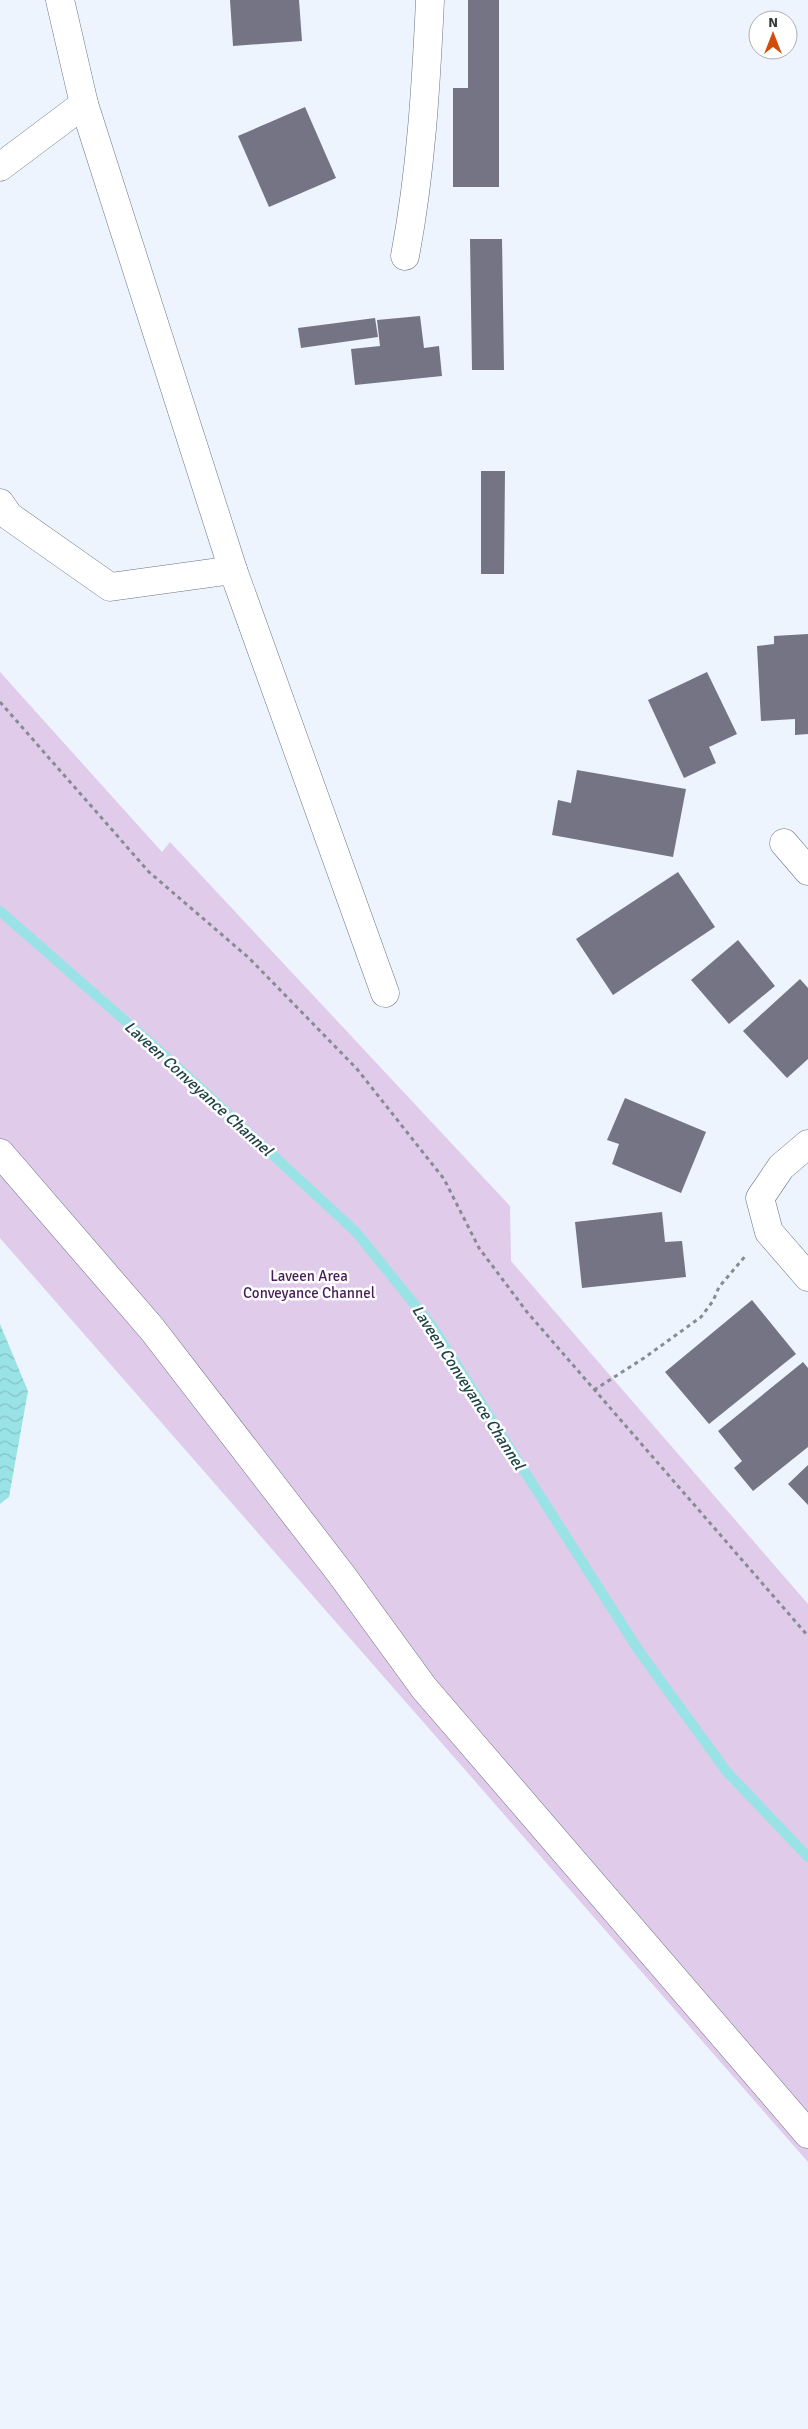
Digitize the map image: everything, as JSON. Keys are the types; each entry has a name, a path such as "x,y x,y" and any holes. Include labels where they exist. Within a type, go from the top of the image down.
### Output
{"street":[{"path":"60,0 84,104 234,570 385,993"},
{"path":"405,256 414,209 422,142 430,0"},
{"path":"0,167 84,104"},
{"path":"0,503 9,516 110,587 234,570"},
{"path":"784,843 808,871"},
{"path":"808,1144 781,1167 760,1198 769,1232 808,1278"},
{"path":"0,1153 152,1329 341,1574 424,1688 808,2134"}],"path":[{"path":"0,702 149,872 249,958 357,1068 444,1179 479,1248 521,1305 808,1636"},
{"path":"594,1390 644,1358 701,1316 733,1268 769,1232"}],"green space":[{"name":"Laveen Area Conveyance Channel","path":"0,672 162,852 170,842 510,1206 511,1261 808,1604 808,2162 0,1238"}],"water":[{"path":"0,1324 28,1391 9,1497 0,1504"}],"building":[{"path":"230,0 299,0 302,41 233,46"},
{"path":"468,0 499,0 499,187 453,187 453,88 468,88"},
{"path":"305,107 336,178 269,207 238,136"},
{"path":"470,239 502,239 504,370 472,370"},
{"path":"420,316 424,348 439,346 442,376 355,385 351,349 380,346 377,320"},
{"path":"375,318 378,337 301,348 298,328"},
{"path":"481,471 505,471 504,574 481,574"},
{"path":"808,634 808,734 795,735 795,719 761,721 757,646 774,644 774,636"},
{"path":"707,672 737,734 709,747 716,763 684,778 648,700"},
{"path":"577,770 686,789 673,857 552,835 558,800 571,803"},
{"path":"678,872 715,927 613,995 576,939"},
{"path":"738,940 775,986 729,1024 691,980"},
{"path":"800,979 808,988 808,1059 787,1078 743,1031"},
{"path":"625,1098 706,1132 681,1193 612,1164 619,1144 607,1140"},
{"path":"662,1212 665,1242 682,1241 686,1277 582,1288 575,1222"},
{"path":"752,1300 796,1354 709,1424 665,1372"},
{"path":"803,1362 808,1368 808,1447 753,1491 734,1468 742,1461 718,1431"},
{"path":"808,1465 808,1505 788,1484"}],"waterway":[{"name":"Laveen Conveyance Channel","path":"0,911 171,1061 356,1232 432,1326 639,1651 727,1772 808,1857"}]}
